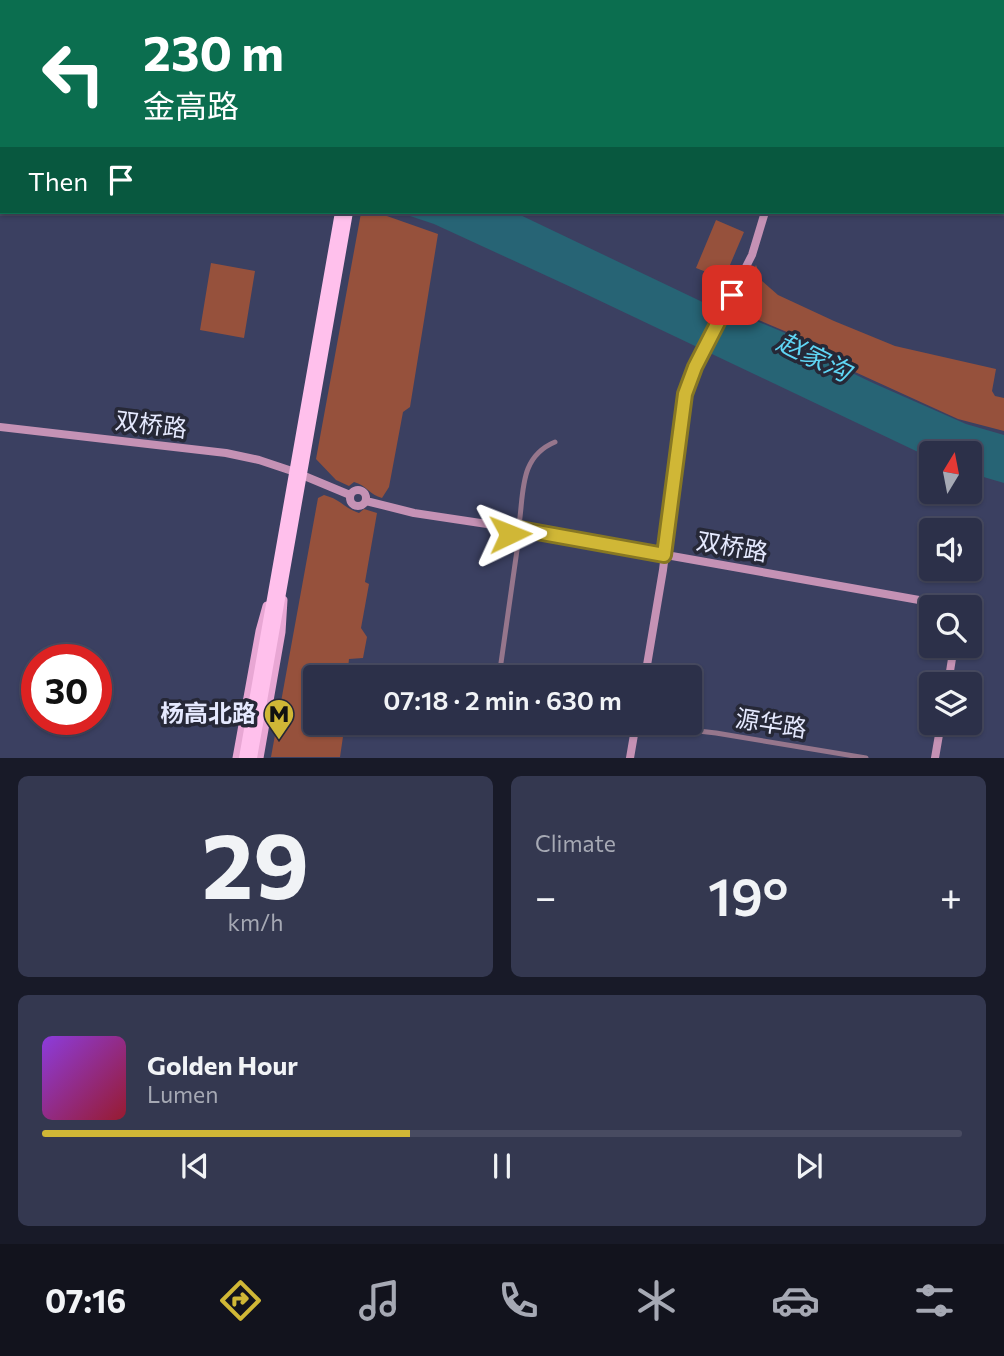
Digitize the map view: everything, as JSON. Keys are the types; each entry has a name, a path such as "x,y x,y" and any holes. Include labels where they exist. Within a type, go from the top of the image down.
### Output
{"highway":[{"path":"244,758 267,650 299,473 340,214"},
{"path":"325,321 348,214"},
{"path":"252,758 267,650"}],"main road":[{"path":"237,758 260,631 281,575"},
{"path":"259,758 281,632 281,575"}],"street":[{"path":"647,665 682,410 689,380 752,255 764,214"},
{"name":"双桥路","path":"0,427 226,453 299,473 350,495 351,503 355,506 366,501 414,513 507,527"},
{"path":"501,665 530,461 539,450 555,442"},
{"path":"512,522 519,529 510,534 507,527 512,522"},
{"name":"双桥路","path":"519,529 919,600"},
{"name":"源华路","path":"702,731 866,758"},
{"path":"630,758 633,735"},
{"path":"935,758 939,735"}],"shaded area":[{"path":"361,214 384,215 438,234 410,407 403,412 389,487 382,498 358,483 354,482 349,486 336,480 316,459"},
{"path":"716,220 744,232 724,279 696,268"},
{"path":"211,263 255,271 244,338 200,330"},
{"path":"756,265 762,281 778,295 834,321 895,346 996,369 992,391 995,396 1004,398 1004,431 958,419 798,346 794,335 733,311"},
{"path":"324,495 335,499 359,513 364,509 377,513 365,582 369,584 361,628 367,637 363,658 349,659 348,665 303,665 303,735 343,735 340,757 271,757 318,498"}],"water":[{"name":"赵家沟","path":"404,214 518,214 738,319 754,320 790,335 800,348 873,383 966,424 1004,435 1004,483 982,477 982,441 919,441 919,452 434,224"}],"place":[{"name":"杨高北路","path":"279,741"}],"route":[{"path":"510,534 516,534 520,529 664,555 685,394 695,367 732,295"}]}
